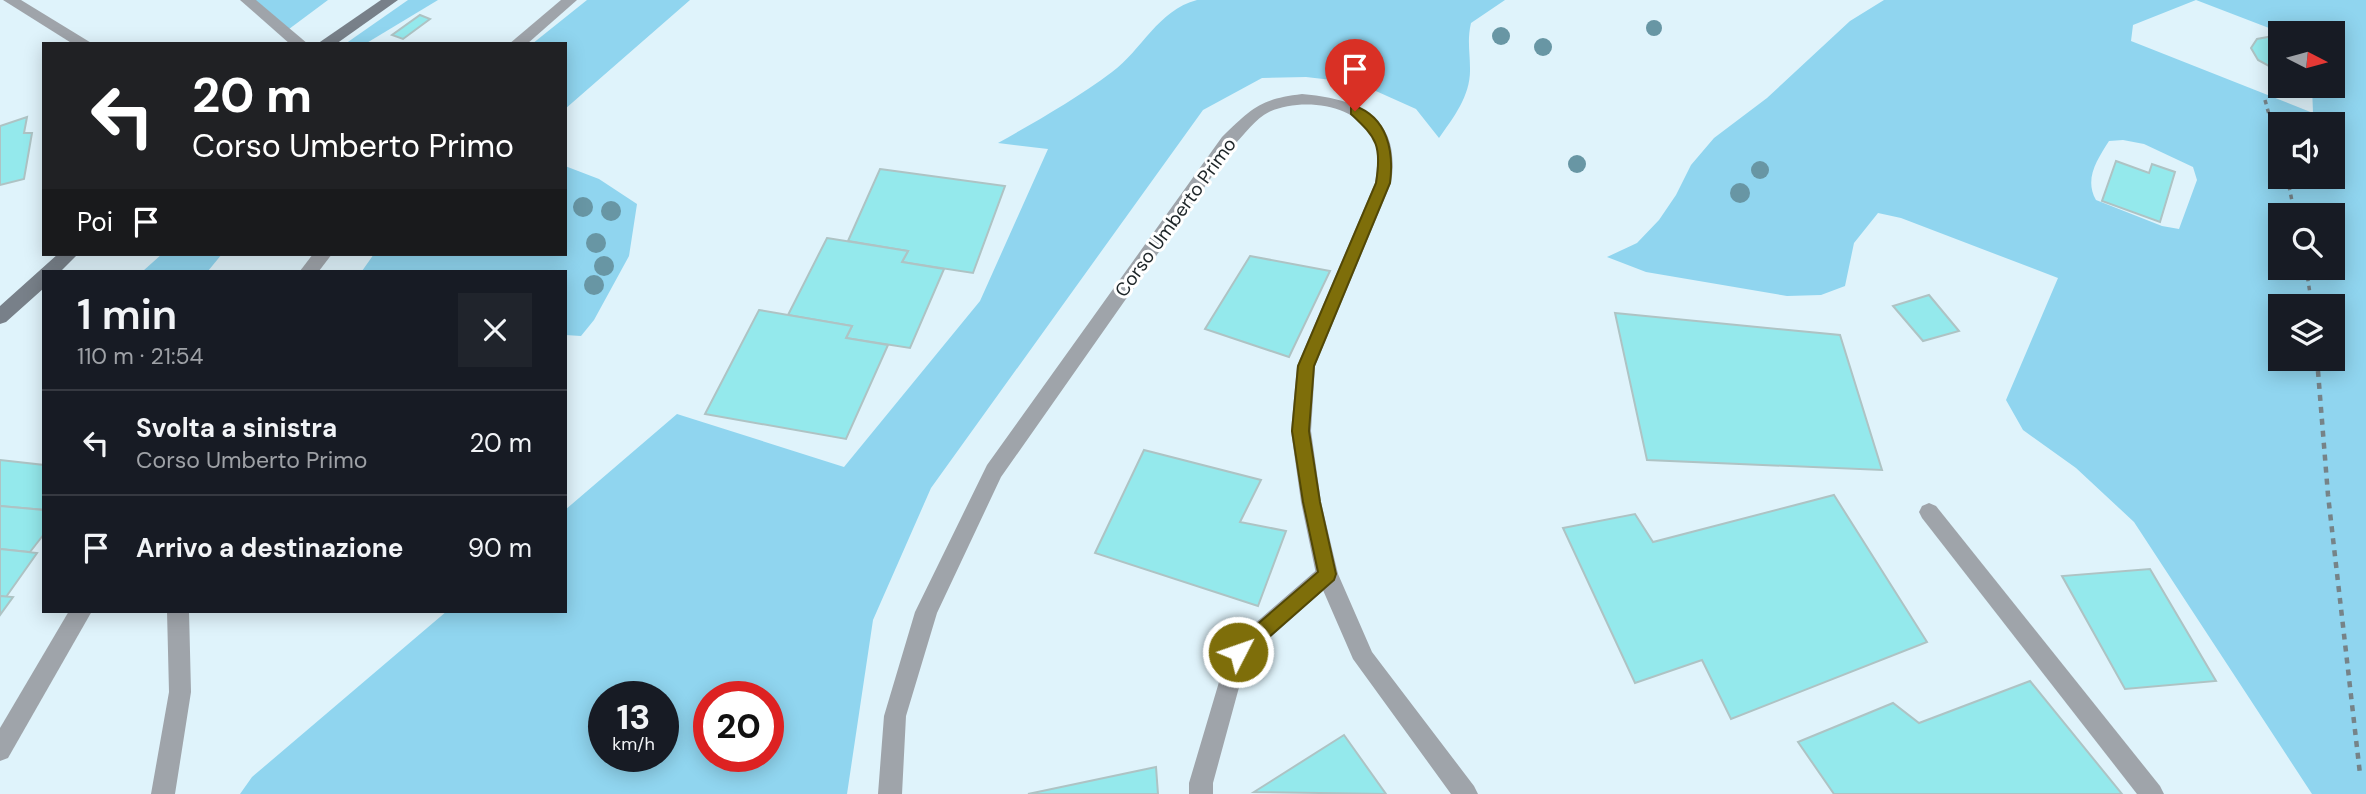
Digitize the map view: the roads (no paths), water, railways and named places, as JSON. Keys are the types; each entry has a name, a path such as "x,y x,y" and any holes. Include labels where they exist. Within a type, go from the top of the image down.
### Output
{"main road":[{"path":"328,42 391,0"},
{"path":"51,270 67,256"},
{"path":"0,317 42,279"}],"street":[{"path":"10,0 68,37"},
{"path":"247,0 298,42"},
{"path":"519,42 570,0"},
{"name":"Corso Umberto Primo","path":"890,794 895,716 926,612 994,471 1227,141 1260,110 1280,102 1302,99 1334,102 1355,111 1381,134 1386,165 1383,183 1366,226 1306,366 1301,431 1311,502 1327,574 1364,659 1466,794"},
{"path":"310,270 321,256"},
{"path":"1929,512 2152,794"},
{"path":"1201,794 1201,783 1238,652 1327,574"},
{"path":"0,750 80,613"},
{"path":"163,794 180,692 178,613"}]}
